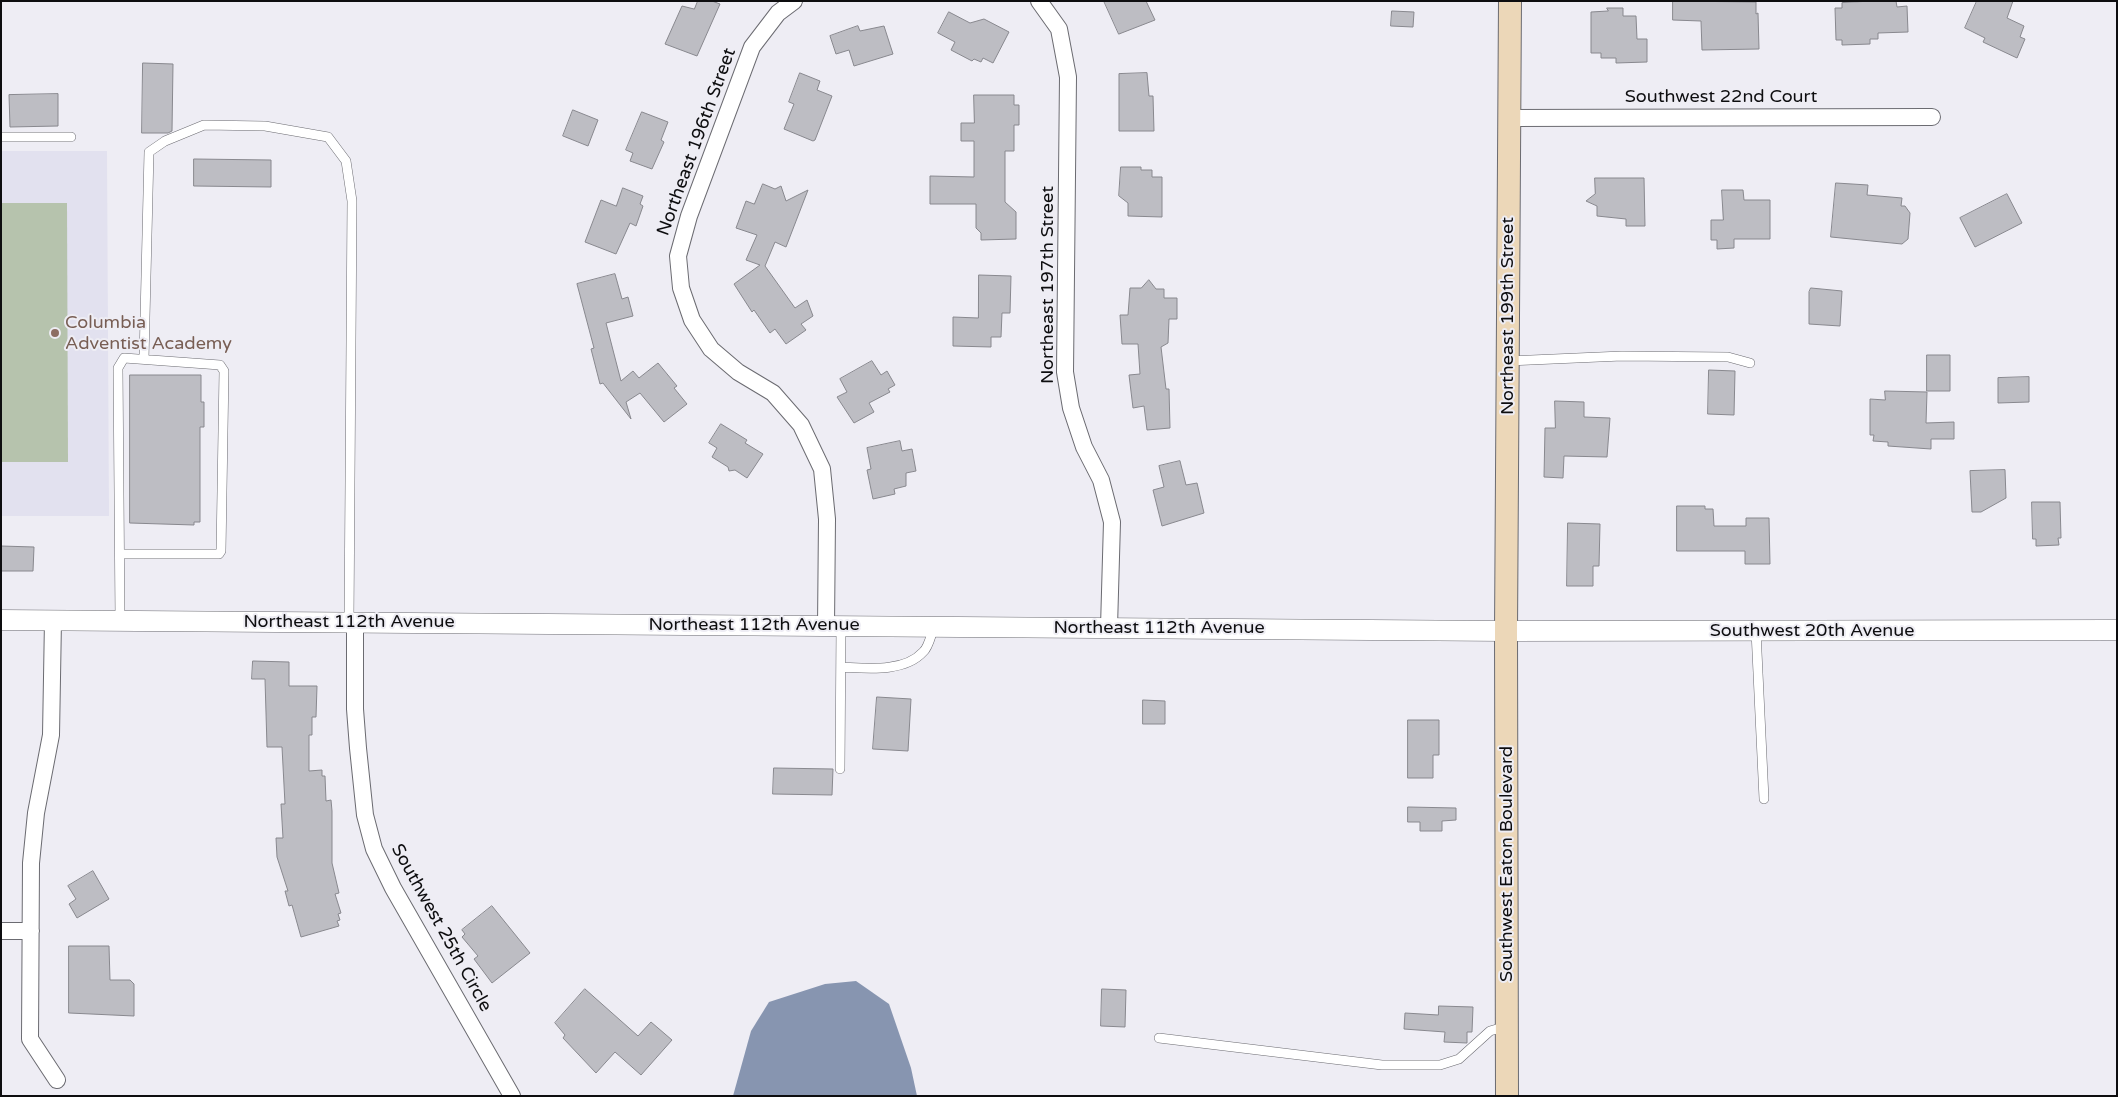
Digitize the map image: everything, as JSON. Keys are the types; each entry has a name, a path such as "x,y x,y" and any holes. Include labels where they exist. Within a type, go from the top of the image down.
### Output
{"main road":[{"name":"Northeast 199th Street","path":"1506,631 1510,1"},
{"name":"Southwest Eaton Boulevard","path":"1506,631 1507,1096"}],"street":[{"name":"Northeast 196th Street","path":"794,1 778,13 752,47 688,216 678,256 681,288 692,320 711,349 738,372 773,393 801,425 822,468 833,626"},
{"name":"Northeast 197th Street","path":"1039,1 1059,28 1068,77 1065,372 1071,408 1084,447 1101,480 1112,522 1108,627"},
{"name":"Southwest 22nd Court","path":"1510,118 1932,117"},
{"name":"Northeast 112th Avenue","path":"1,620 1506,631"},
{"path":"53,620 51,735 33,837 30,1039 57,1080"},
{"name":"Southwest 25th Circle","path":"352,622 358,748 365,815 374,849 393,888 512,1096"},
{"name":"Southwest 20th Avenue","path":"1506,631 2117,630"},
{"path":"1,931 31,931"}],"lane":[{"path":"144,359 149,152 165,141 204,125 265,126 328,137 346,161 352,201 352,622"},
{"path":"1,137 71,137"},
{"path":"1508,361 1622,356 1728,357 1750,363"},
{"path":"120,554 219,554 222,551 223,367 220,365 124,358 118,368 120,620"},
{"path":"833,626 841,667 840,769"},
{"path":"841,667 888,668 911,660 924,652 934,627"},
{"path":"1756,631 1764,800"},
{"path":"1159,1038 1374,1064 1440,1065 1459,1060 1490,1031 1507,1026"}],"shaded area":[{"name":"Columbia Adventist Academy","path":"1,151 107,151 109,516 1,516"}],"green space":[{"path":"1,203 67,203 68,462 1,462"}],"water":[{"path":"856,981 889,1004 911,1068 917,1096 733,1096 751,1031 769,1002 825,984"}],"building":[{"path":"698,1 712,1 720,4 697,56 665,44 682,6 694,9"},
{"path":"1104,1 1146,1 1155,20 1119,34"},
{"path":"1673,1 1756,2 1759,49 1702,50 1701,21 1673,20"},
{"path":"1896,1 1897,7 1907,6 1908,32 1878,33 1878,39 1870,39 1870,44 1842,45 1842,40 1836,40 1835,8 1842,8 1842,3"},
{"path":"1977,1 2013,1 2007,18 2024,26 2020,37 2025,39 2017,58 1983,42 1985,38 1965,28"},
{"path":"1607,8 1623,8 1623,16 1636,16 1637,39 1647,39 1647,62 1616,63 1616,58 1601,58 1601,53 1591,53 1591,12 1608,11"},
{"path":"1392,11 1414,12 1413,27 1391,26"},
{"path":"949,12 970,23 984,19 1009,32 993,63 983,58 981,62 974,59 972,61 951,50 955,42 938,33"},
{"path":"858,26 860,31 884,26 893,54 854,66 849,50 836,54 830,36"},
{"path":"143,63 173,64 172,131 168,133 142,133"},
{"path":"800,73 820,81 817,90 832,96 813,141 784,129 794,104 789,102"},
{"path":"1147,73 1149,96 1153,96 1154,131 1119,131 1119,74"},
{"path":"58,94 58,126 10,127 9,95"},
{"path":"974,95 1014,95 1014,105 1019,105 1019,125 1014,125 1014,151 1005,151 1005,202 1016,212 1016,239 981,240 981,233 976,228 976,204 930,204 930,176 974,177 974,141 961,141 961,123 974,123"},
{"path":"573,110 598,120 588,146 563,136"},
{"path":"642,112 668,122 661,140 664,142 652,169 630,161 633,153 626,150"},
{"path":"194,159 271,160 271,187 194,186"},
{"path":"1121,167 1141,167 1141,170 1152,170 1152,177 1162,177 1162,217 1128,216 1128,203 1119,196"},
{"path":"1595,178 1644,178 1645,226 1626,226 1626,219 1597,216 1597,206 1586,201 1595,194"},
{"path":"1836,183 1868,185 1867,195 1902,198 1901,206 1905,206 1910,213 1908,239 1902,244 1831,237"},
{"path":"763,184 775,189 781,186 786,201 808,190 786,247 775,242 765,266 795,308 807,300 813,316 801,324 806,330 786,344 775,329 770,333 754,310 752,312 734,284 760,265 746,260 757,235 736,228 746,201 754,204"},
{"path":"623,188 643,196 640,204 643,206 636,226 630,223 616,254 585,242 601,200 616,206"},
{"path":"1722,190 1743,190 1744,200 1770,200 1770,239 1734,239 1734,248 1717,249 1717,240 1711,240 1711,220 1723,220"},
{"path":"2007,194 2022,223 1975,247 1960,218"},
{"path":"615,274 622,299 628,297 633,316 606,323 621,381 633,371 639,378 658,363 677,386 674,388 687,404 664,422 640,393 626,402 631,419 603,383 600,384 591,349 594,348 577,284"},
{"path":"979,275 1011,276 1010,313 1002,313 1001,337 991,337 991,347 953,346 953,317 978,318"},
{"path":"1149,280 1156,289 1164,289 1164,298 1177,298 1177,319 1169,319 1168,343 1161,347 1166,389 1169,389 1170,428 1147,430 1144,406 1133,408 1129,375 1140,374 1138,344 1122,344 1120,315 1128,315 1130,288 1141,288"},
{"path":"1811,288 1842,291 1840,326 1809,324 1809,292"},
{"path":"1927,355 1950,355 1950,391 1927,391"},
{"path":"872,361 881,375 887,371 895,385 888,389 890,392 869,403 874,412 854,423 837,397 847,392 840,379"},
{"path":"1709,370 1735,371 1734,415 1708,414"},
{"path":"130,375 201,375 201,402 204,402 204,427 200,427 200,522 194,522 194,525 130,523"},
{"path":"2029,377 2029,402 1998,403 1998,378"},
{"path":"1885,391 1927,392 1926,423 1954,422 1954,439 1931,439 1931,449 1888,446 1888,442 1873,441 1874,435 1870,435 1870,399 1885,400"},
{"path":"1555,401 1584,402 1584,417 1610,418 1607,457 1564,456 1563,478 1544,477 1545,428 1555,428"},
{"path":"721,424 747,440 745,443 763,454 747,478 735,470 729,471 728,467 712,457 717,448 709,443"},
{"path":"900,441 902,451 912,449 916,471 906,473 906,486 894,489 895,494 873,499 867,470 871,469 867,448"},
{"path":"1180,461 1186,485 1197,483 1204,513 1162,526 1153,490 1164,487 1159,466"},
{"path":"2005,470 2006,498 1981,512 1972,512 1970,471"},
{"path":"2032,502 2060,502 2061,538 2058,538 2059,545 2036,546 2036,539 2033,539"},
{"path":"1677,506 1705,506 1705,509 1713,509 1714,526 1746,526 1746,518 1769,518 1770,564 1745,564 1745,551 1677,551"},
{"path":"1568,523 1600,524 1599,566 1593,566 1593,586 1567,586"},
{"path":"1,546 34,547 33,571 1,571"},
{"path":"253,661 289,662 289,686 317,686 316,717 312,717 312,735 309,735 309,771 322,770 322,776 325,776 326,801 331,800 332,863 339,893 335,894 341,913 338,914 340,920 337,921 339,926 301,937 292,905 289,906 285,891 288,891 277,857 276,838 283,838 281,804 285,804 282,747 267,747 265,679 252,679"},
{"path":"877,697 911,699 908,751 873,749"},
{"path":"1143,700 1165,701 1165,724 1143,724"},
{"path":"1408,720 1439,720 1439,755 1433,755 1433,778 1408,778"},
{"path":"774,768 833,769 832,795 773,794"},
{"path":"1408,807 1456,808 1456,820 1442,821 1442,831 1420,831 1420,822 1408,822"},
{"path":"93,871 109,899 77,918 69,904 76,899 68,886"},
{"path":"492,906 530,953 492,983 474,959 478,956 462,937 465,934 462,930"},
{"path":"69,946 109,946 110,980 130,980 134,984 134,1016 69,1013"},
{"path":"585,989 638,1036 651,1022 672,1040 641,1075 615,1052 596,1073 563,1038 565,1035 555,1023"},
{"path":"1102,989 1126,990 1125,1027 1101,1026"},
{"path":"1439,1006 1473,1007 1472,1032 1467,1032 1467,1043 1444,1042 1445,1032 1404,1029 1405,1013 1438,1015"}],"place":[{"name":"Columbia Adventist Academy","path":"55,333"}]}
